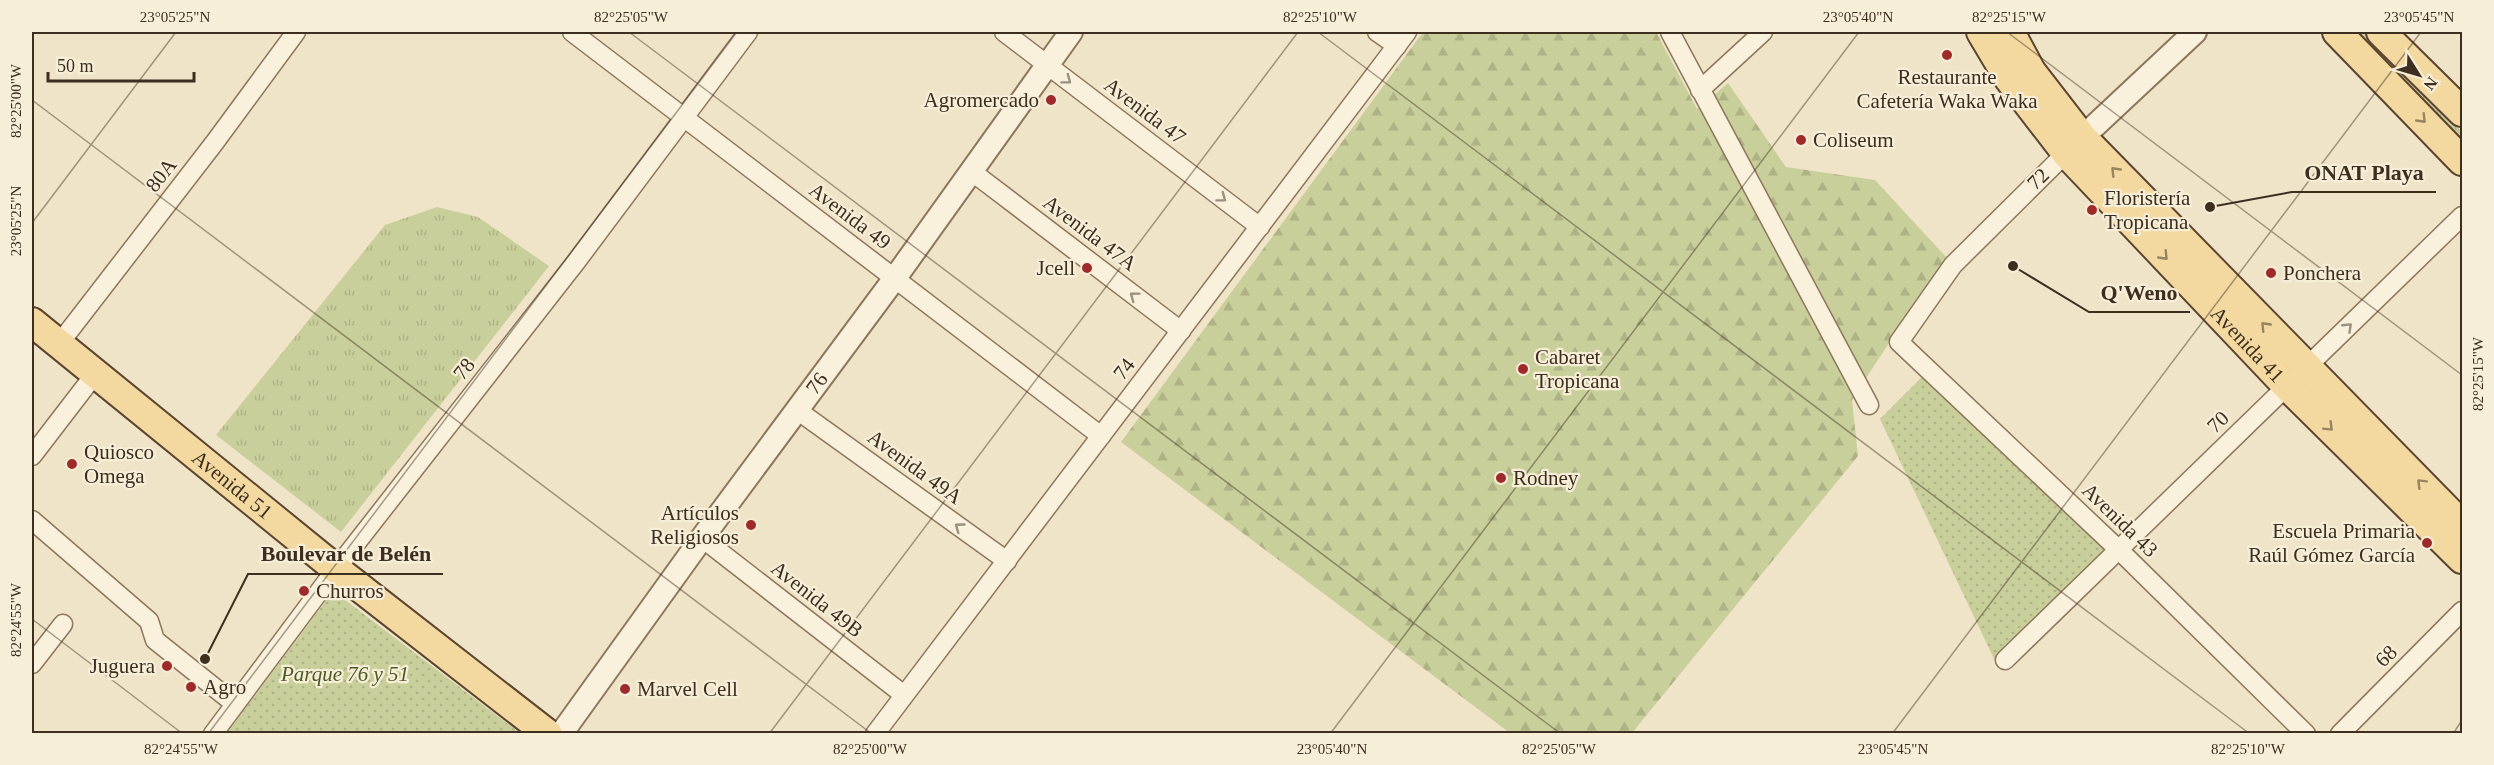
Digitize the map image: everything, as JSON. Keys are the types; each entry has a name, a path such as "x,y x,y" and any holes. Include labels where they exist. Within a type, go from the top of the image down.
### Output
{"main road":[{"name":"Avenida 41","path":"1981,32 2009,79 2297,377 2463,560"},
{"name":"Avenida 41","path":"2010,32 2074,145"},
{"path":"2337,32 2463,161"},
{"path":"2381,32 2463,112"},
{"name":"Avenida 51","path":"32,322 336,570 548,734"},
{"name":"Avenida 41","path":"2297,377 2463,525"}],"street":[{"name":"80A","path":"58,344 215,142 296,32"},
{"name":"78","path":"213,734 336,570 576,262 748,32"},
{"name":"Avenida 47","path":"1004,32 1260,227"},
{"name":"76","path":"561,734 702,538 895,278 1071,32"},
{"path":"1377,32 1402,39"},
{"path":"1670,32 1869,405"},
{"path":"1700,90 1763,32"},
{"path":"1970,32 1996,57"},
{"name":"72","path":"1899,342 1953,265 2074,145 2195,32"},
{"name":"Avenida 49","path":"576,33 1101,436"},
{"name":"74","path":"875,734 1402,39"},
{"name":"Avenida 47A","path":"971,171 1181,331"},
{"name":"70","path":"2004,660 2463,216"},
{"name":"Avenida 43","path":"1899,342 2118,549 2306,734"},
{"path":"32,456 95,374"},
{"name":"Avenida 49A","path":"797,410 1007,561"},
{"path":"32,520 149,621 155,640 235,704"},
{"name":"Avenida 49B","path":"702,538 904,695"},
{"name":"68","path":"2340,734 2463,611"},
{"path":"32,664 63,624"}],"green space":[{"name":"Cabaret Tropicana","path":"1423,32 1656,32 1697,109 1728,83 1786,167 1875,180 1948,259 1892,338 1852,400 1858,456 1632,733 1510,733 1121,442"},
{"path":"2357,32 2365,32 2462,132 2462,141"},
{"path":"437,207 478,217 549,266 341,532 216,435 385,225"},
{"path":"1922,377 2106,550 1995,661 1880,419"},
{"name":"Parque 76 y 51","path":"336,593 520,733 227,733 328,598"}],"place":[{"name":"Restaurante Cafetería Waka Waka","path":"1947,55"},
{"name":"Agromercado","path":"1051,100"},
{"name":"Coliseum","path":"1801,140"},
{"name":"ONAT Playa","path":"2210,207"},
{"name":"Floristería Tropicana","path":"2092,210"},
{"name":"Q'Weno","path":"2013,266"},
{"name":"Jcell","path":"1087,268"},
{"name":"Ponchera","path":"2271,273"},
{"name":"Cabaret Tropicana","path":"1523,369"},
{"name":"Quiosco Omega","path":"72,464"},
{"name":"Rodney","path":"1501,478"},
{"name":"Artículos Religiosos","path":"751,525"},
{"name":"Escuela Primaria Raúl Gómez García","path":"2427,543"},
{"name":"Churros","path":"304,591"},
{"name":"Boulevar de Belén","path":"205,659"},
{"name":"Juguera","path":"167,666"},
{"name":"Agro","path":"191,687"},
{"name":"Marvel Cell","path":"625,689"}]}
